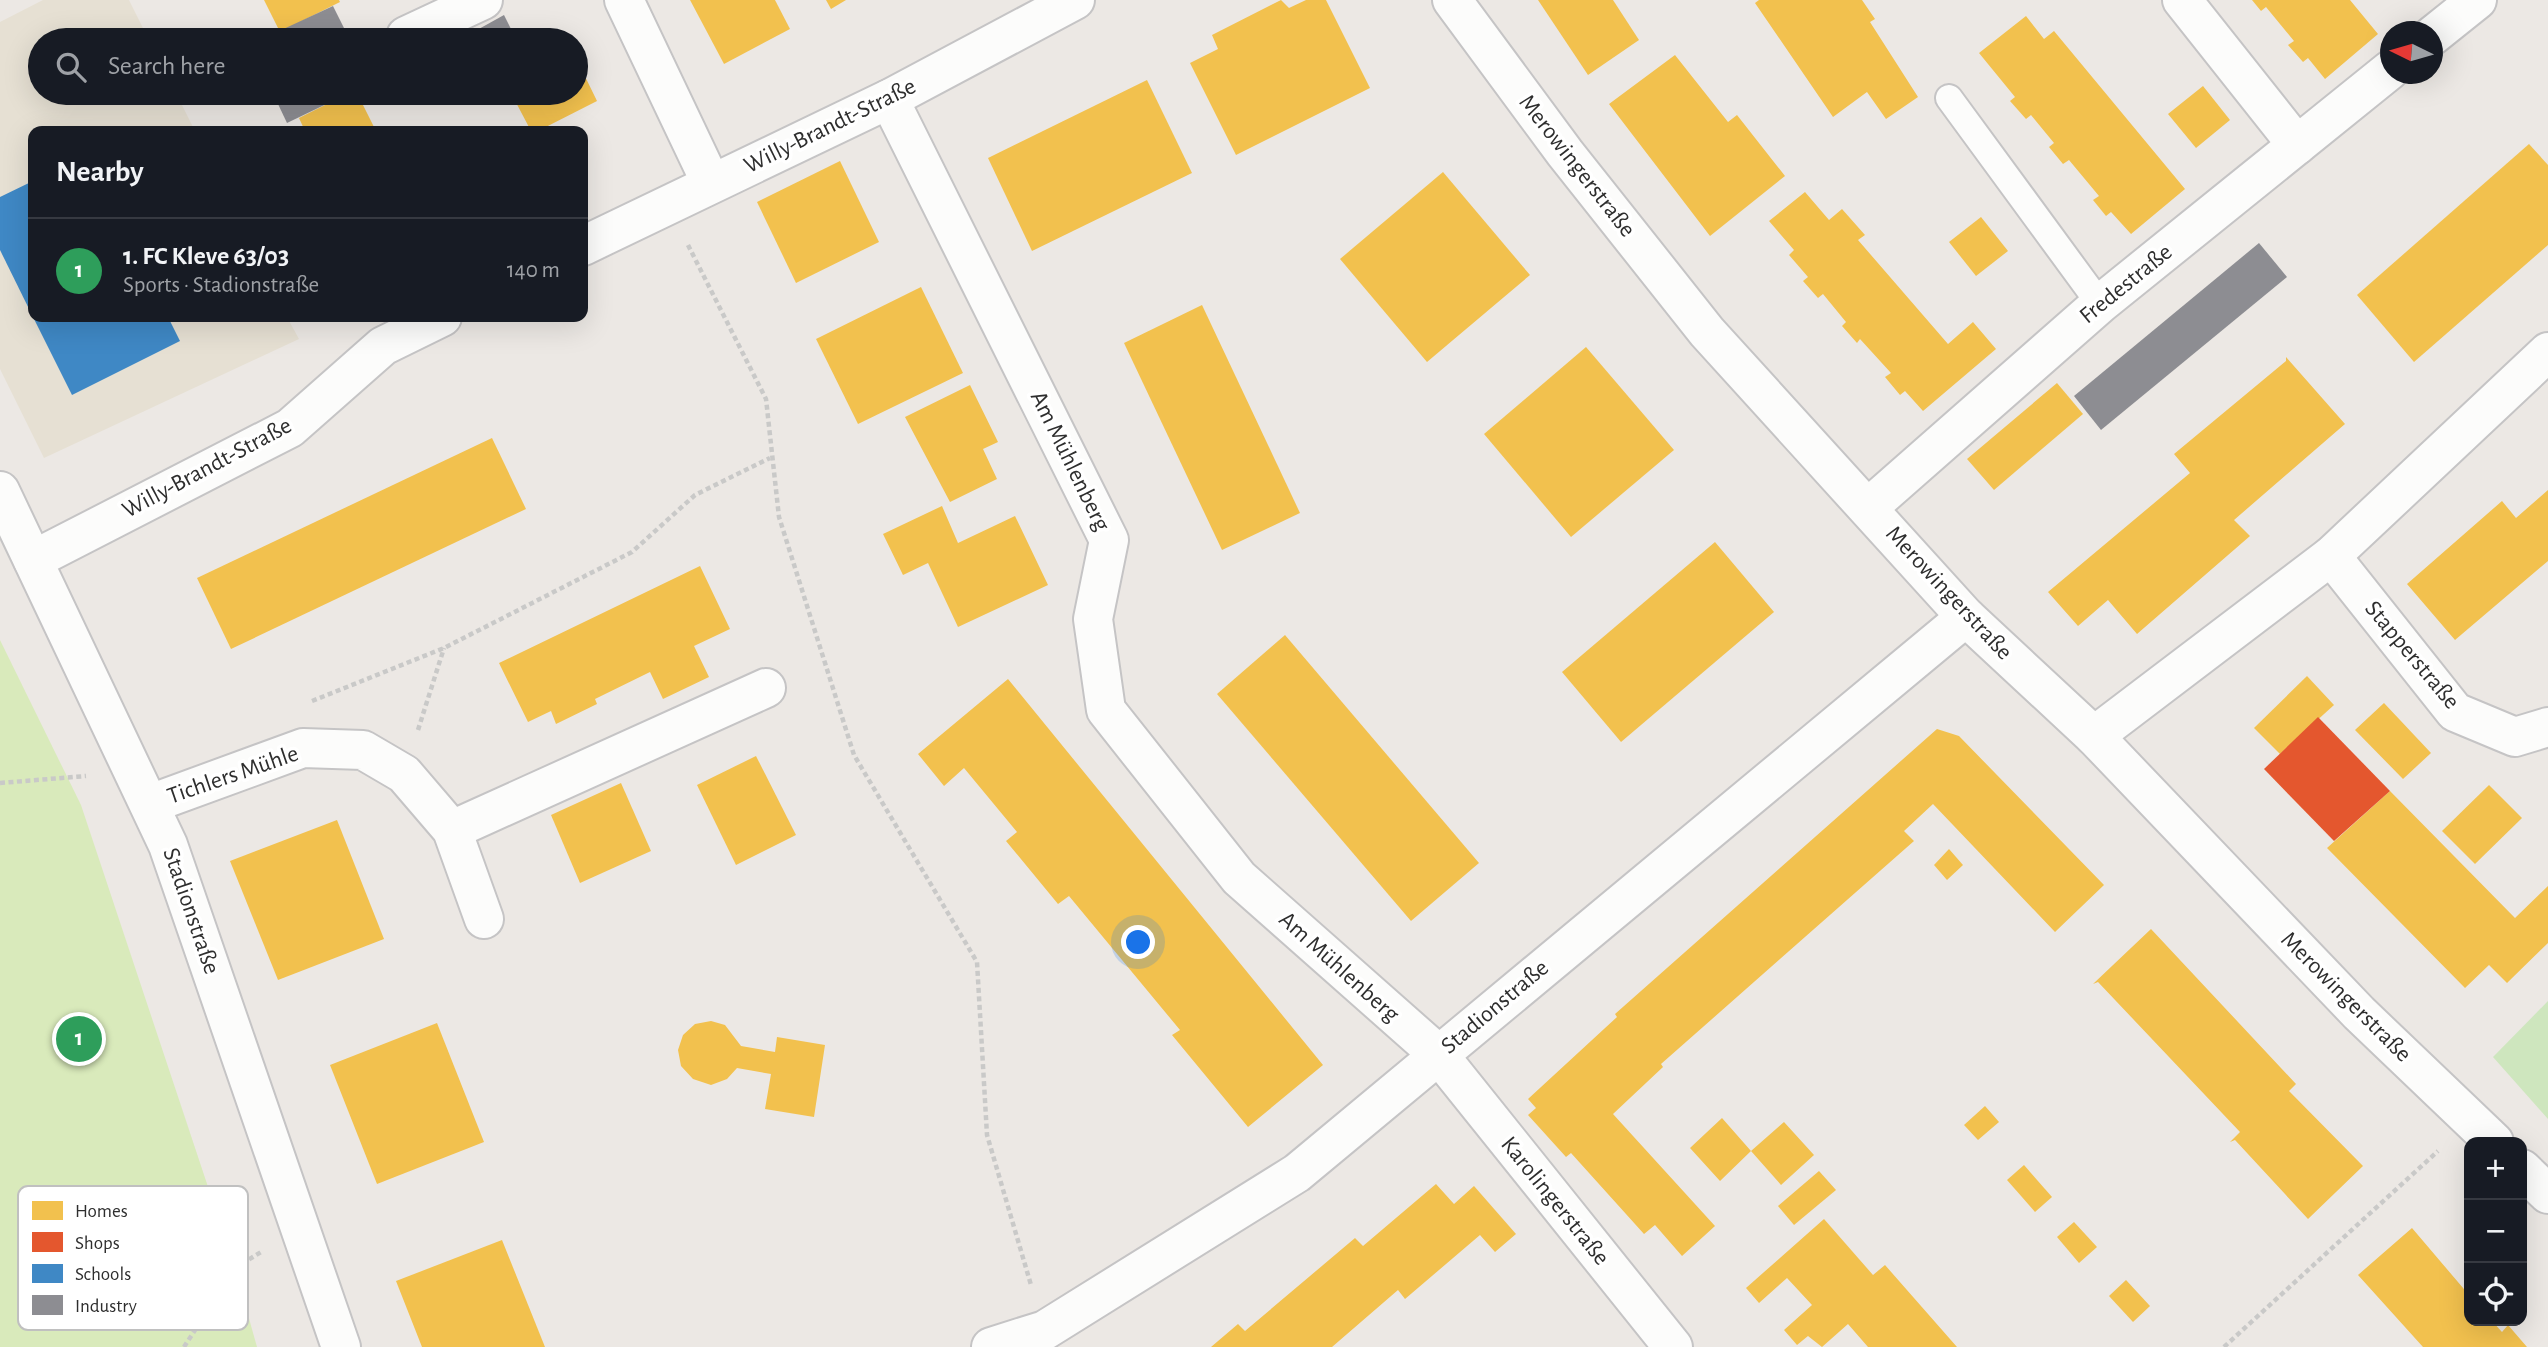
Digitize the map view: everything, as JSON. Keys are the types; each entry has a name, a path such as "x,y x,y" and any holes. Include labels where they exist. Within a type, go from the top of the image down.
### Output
{"street":[{"path":"423,28 483,0"},
{"path":"624,0 711,183"},
{"name":"Willy-Brandt-Straße","path":"588,244 890,99 1075,0"},
{"name":"Merowingerstraße","path":"1452,0 1565,153 1707,332 1869,507 1966,617 2094,736 2359,1013 2483,1131"},
{"path":"2182,0 2297,145"},
{"path":"2443,27 2476,0"},
{"name":"Fredestraße","path":"1869,507 2100,304 2380,77"},
{"name":"Am Mühlenberg","path":"890,99 1109,540 1093,619 1106,710 1239,878 1438,1054"},
{"name":"Willy-Brandt-Straße","path":"33,560 290,428 383,346 432,322"},
{"path":"2094,736 2331,556 2548,352"},
{"name":"Stadionstraße","path":"0,491 143,788 173,858 341,1347"},
{"name":"Stapperstraße","path":"2331,556 2455,712 2515,737 2548,727"},
{"name":"Stadionstraße","path":"991,1347 1047,1339 1297,1173 1966,617"},
{"path":"452,830 766,688"},
{"name":"Tichlers Mühle","path":"143,788 303,748 363,750 404,774 452,830 484,919"},
{"name":"Karolingerstraße","path":"1438,1054 1673,1347"},
{"path":"2527,1174 2548,1194"}],"lane":[{"path":"1949,98 2100,304"}],"path":[{"path":"667,204 766,400 770,458 779,517 854,755 977,962 987,1135 1047,1339"},
{"path":"303,705 444,648 632,552 695,495 770,458"},
{"path":"404,774 444,648"},
{"path":"0,783 143,788"},
{"path":"2224,1347 2483,1131"},
{"path":"248,1260 300,1229"},
{"path":"184,1347 195,1330"}],"shaded area":[{"path":"43,0 129,0 143,28 28,28 28,105 182,105 192,126 28,126 28,322 290,322 299,339 44,458 0,369 0,22"}],"green space":[{"path":"0,640 81,805 208,1186 18,1186 18,1330 248,1330 248,1315 257,1347 0,1347"},
{"path":"2548,1001 2548,1119 2493,1057"}],"building: Homes":[{"path":"264,0 340,2 288,28 278,28"},
{"path":"690,0 775,0 790,29 724,64"},
{"path":"826,0 846,0 831,9"},
{"path":"1281,0 1289,8 1306,0 1326,0 1370,88 1236,155 1190,63 1218,49 1212,35"},
{"path":"1538,0 1613,0 1639,40 1588,75"},
{"path":"1759,0 1862,0 1875,19 1870,22 1918,97 1886,119 1867,92 1833,117 1755,3"},
{"path":"2252,0 2350,0 2378,34 2325,79 2308,58 2303,62 2288,45 2294,41 2266,7 2261,11"},
{"path":"2026,16 2044,39 2054,31 2185,189 2131,234 2111,212 2106,216 2093,200 2099,196 2069,160 2063,164 2049,147 2054,143 2031,115 2026,119 2010,101 2015,97 1979,53"},
{"path":"1675,55 1728,122 1737,115 1785,176 1710,236 1609,104"},
{"path":"1147,80 1192,173 1032,251 988,158"},
{"path":"588,83 597,101 548,126 528,126 517,105 588,105"},
{"path":"2203,86 2230,120 2196,148 2168,114"},
{"path":"325,105 363,105 374,126 303,126 299,118"},
{"path":"2529,144 2548,165 2548,245 2414,362 2357,295"},
{"path":"840,161 879,242 796,283 757,202"},
{"path":"1443,172 1530,275 1427,362 1340,259"},
{"path":"1805,192 1829,220 1842,209 1865,235 1858,240 1948,344 1973,322 1996,349 1923,411 1905,391 1900,395 1885,377 1891,373 1860,339 1857,343 1842,326 1846,322 1823,294 1818,298 1803,281 1808,277 1789,255 1794,250 1769,221"},
{"path":"1981,217 2008,251 1976,276 1949,242"},
{"path":"921,287 963,373 858,424 816,339"},
{"path":"1202,305 1300,513 1222,550 1124,343"},
{"path":"1586,347 1674,450 1571,537 1484,434"},
{"path":"2286,357 2345,424 2234,520 2250,536 2137,634 2108,600 2078,626 2048,592 2190,473 2174,454 2286,361"},
{"path":"2057,383 2083,414 1994,490 1967,459"},
{"path":"970,385 998,442 983,449 997,479 950,502 905,417"},
{"path":"492,438 526,509 231,649 197,578"},
{"path":"2548,490 2548,561 2455,640 2407,584 2502,501 2516,518"},
{"path":"942,506 958,543 1015,516 1048,585 958,627 928,563 903,575 883,534"},
{"path":"1715,542 1774,612 1621,742 1562,672"},
{"path":"700,566 730,629 694,646 709,677 663,699 650,672 595,699 597,704 556,724 551,711 528,722 499,663"},
{"path":"1285,635 1479,863 1411,921 1217,694"},
{"path":"2307,676 2334,705 2280,754 2254,728"},
{"path":"1008,679 1323,1065 1248,1127 1172,1035 1180,1030 1069,896 1058,904 1006,841 1017,832 964,768 944,786 918,754"},
{"path":"2384,703 2431,753 2403,779 2355,730"},
{"path":"1937,729 1959,736 2104,885 2055,932 1933,804 1904,831 1914,841 1661,1064 1663,1067 1613,1114 1715,1226 1682,1256 1655,1225 1644,1234 1571,1153 1566,1157 1528,1115 1536,1108 1528,1099 1617,1017 1615,1014"},
{"path":"756,756 796,835 736,865 697,785"},
{"path":"621,783 651,851 580,883 551,815"},
{"path":"2489,785 2522,818 2475,864 2442,831"},
{"path":"2390,791 2515,918 2548,886 2548,943 2507,983 2489,965 2465,988 2327,848"},
{"path":"337,820 384,939 278,980 230,861"},
{"path":"1949,849 1963,865 1947,880 1934,865"},
{"path":"2151,929 2296,1084 2289,1091 2363,1166 2308,1219 2235,1140 2230,1142 2240,1132 2098,982 2093,984"},
{"path":"711,1021 725,1025 741,1046 775,1052 777,1037 825,1045 814,1117 765,1109 771,1074 737,1068 727,1079 711,1085 693,1079 681,1066 678,1050 683,1035 695,1024"},
{"path":"437,1023 484,1142 377,1184 330,1065"},
{"path":"1985,1106 1999,1122 1978,1140 1964,1125"},
{"path":"1722,1118 1751,1151 1720,1181 1690,1148"},
{"path":"1784,1122 1814,1155 1781,1185 1751,1151"},
{"path":"2024,1165 2052,1197 2035,1212 2007,1180"},
{"path":"1819,1171 1836,1190 1794,1225 1778,1206"},
{"path":"1436,1184 1454,1204 1474,1186 1516,1234 1495,1252 1480,1235 1405,1299 1398,1290 1332,1347 1211,1347 1238,1324 1245,1331 1355,1238 1363,1246"},
{"path":"1824,1219 1873,1275 1885,1265 1957,1347 1868,1347 1848,1324 1822,1347 1808,1336 1797,1345 1784,1330 1812,1305 1787,1278 1759,1303 1746,1288"},
{"path":"2074,1222 2097,1247 2079,1263 2057,1237"},
{"path":"2412,1228 2464,1289 2464,1326 2497,1326 2502,1332 2509,1326 2527,1347 2423,1347 2358,1275"},
{"path":"502,1240 545,1347 422,1347 396,1281"},
{"path":"2126,1280 2150,1306 2133,1322 2109,1296"}],"building: Shops":[{"path":"2318,717 2390,791 2334,841 2264,769"}],"building: Schools":[{"path":"28,183 28,307 0,250 0,197"},
{"path":"36,322 170,322 180,341 72,395"}],"building: Industry":[{"path":"333,6 344,28 286,28"},
{"path":"504,15 510,28 481,28"},
{"path":"278,105 324,105 287,123"},
{"path":"2259,243 2287,277 2101,430 2074,396"}],"place":[{"name":"1. FC Kleve 63/03","path":"79,1039"}]}
